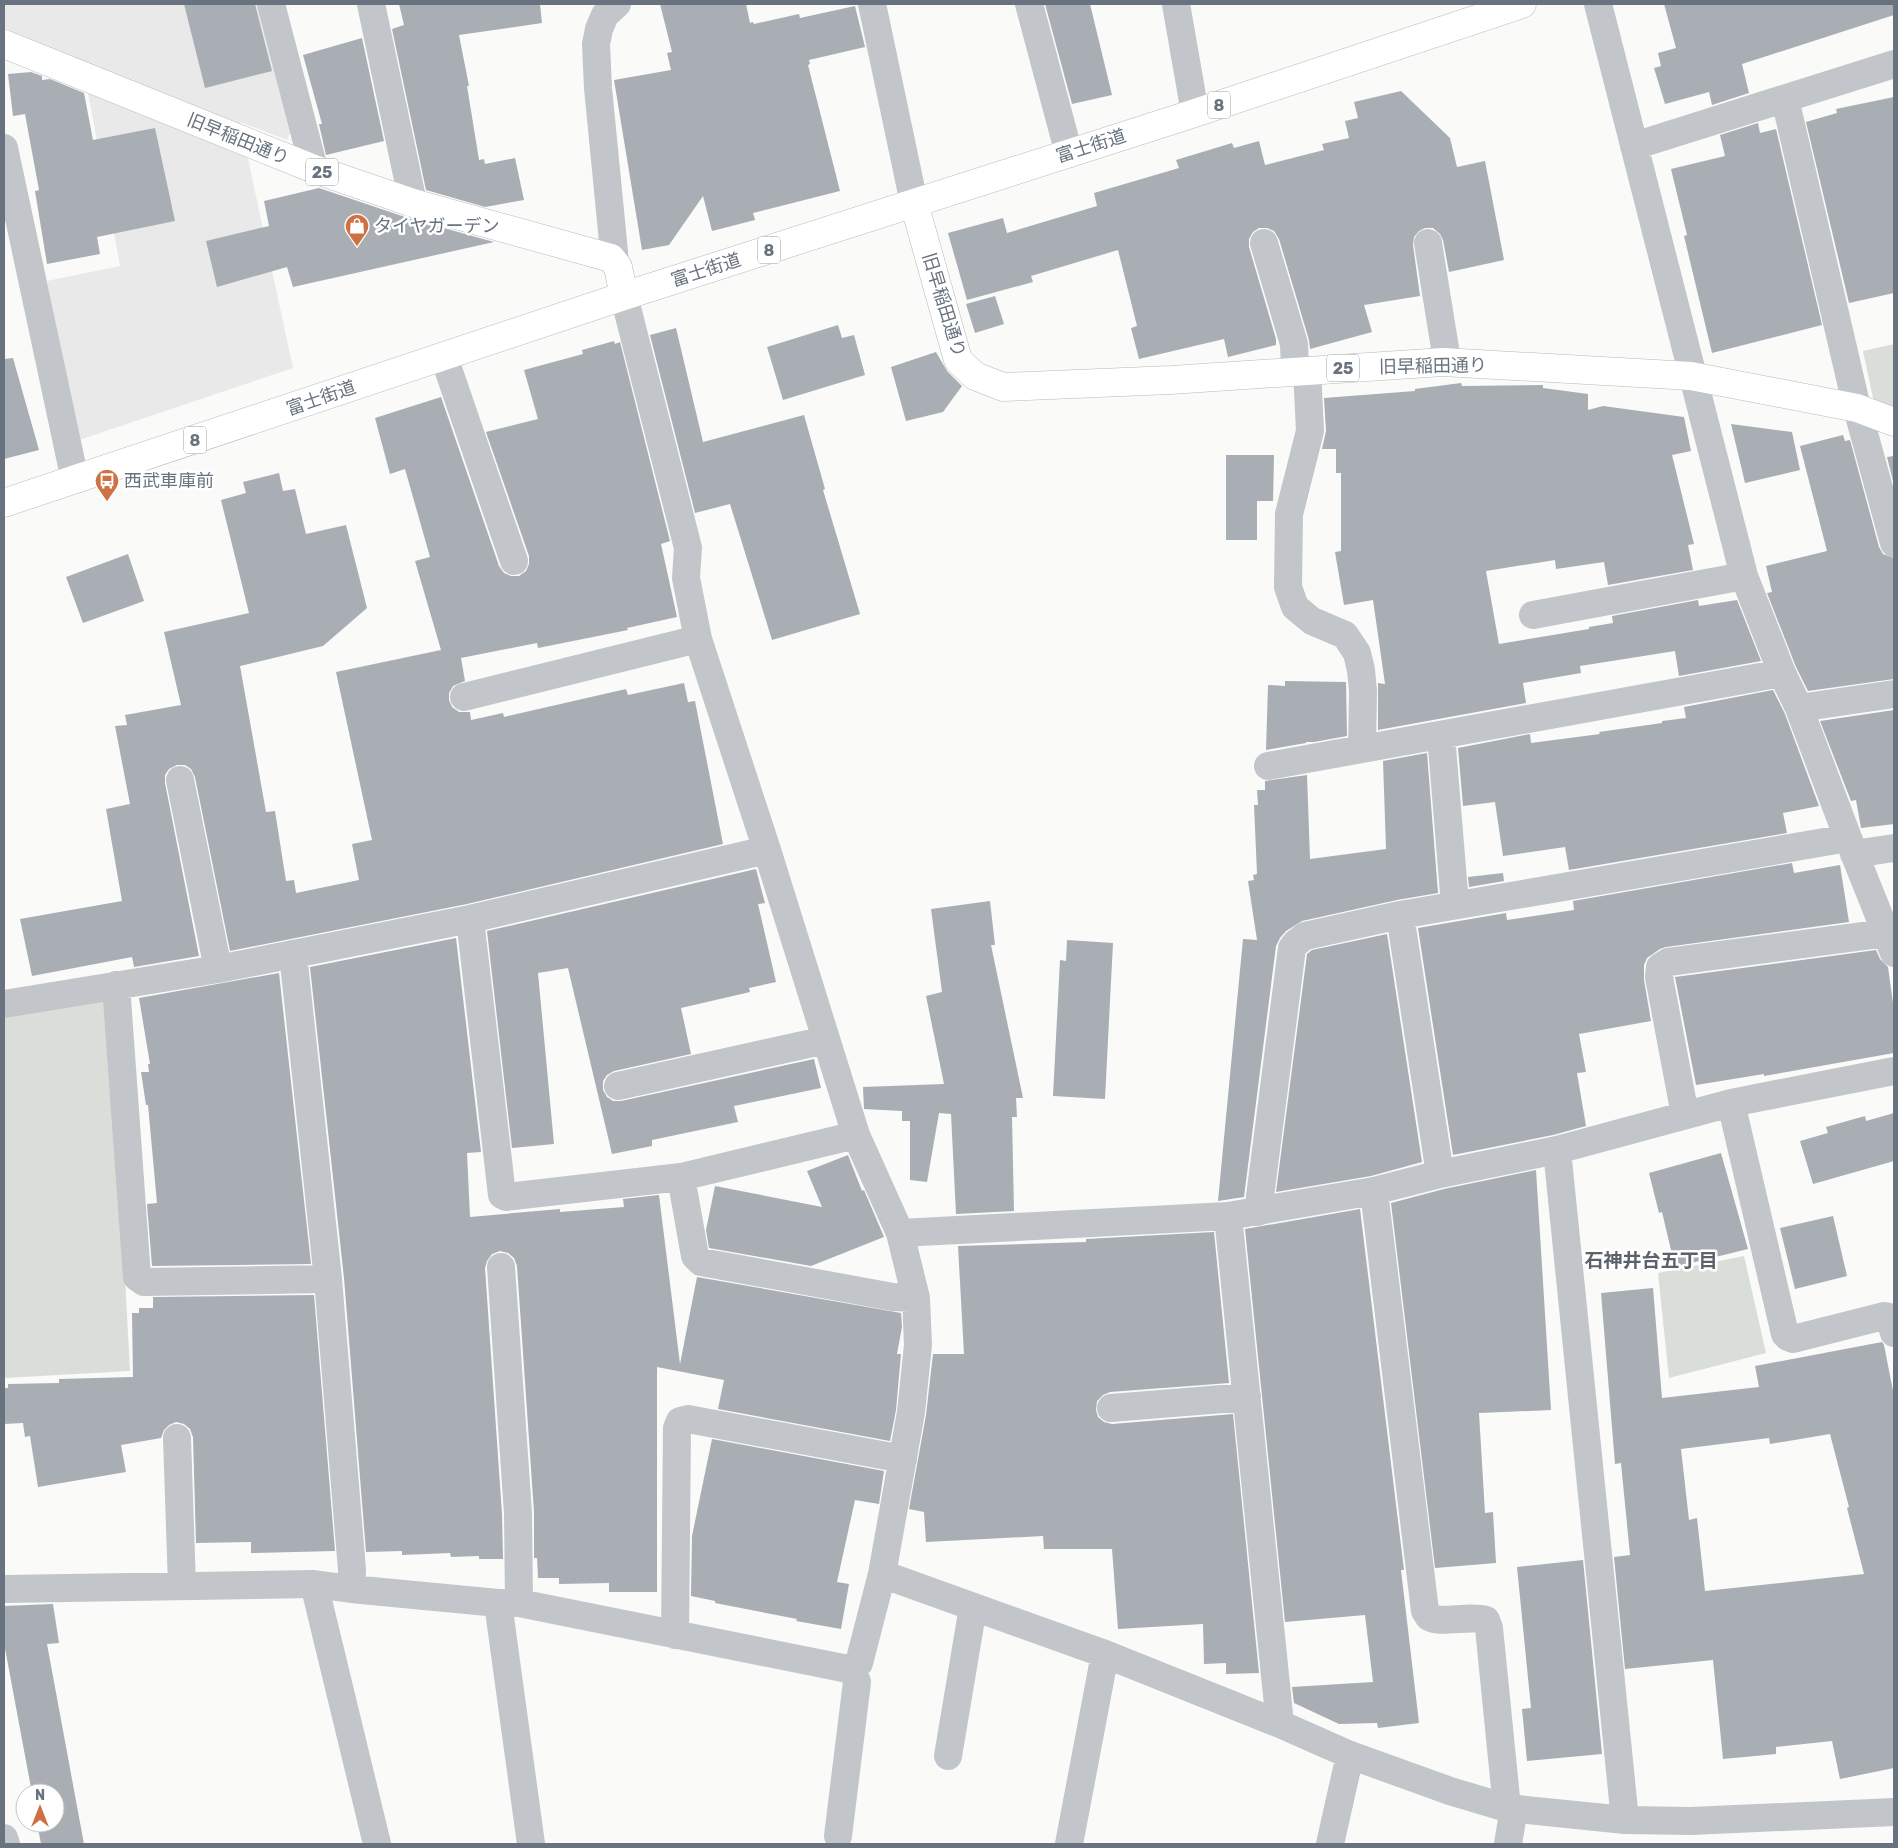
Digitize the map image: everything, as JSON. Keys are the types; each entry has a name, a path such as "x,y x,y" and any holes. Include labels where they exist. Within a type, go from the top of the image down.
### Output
{"main road":[{"name":"富士街道","path":"4,503 624,296 1069,154 1522,4"},
{"name":"旧早稲田通り","path":"4,44 314,169 413,203 611,258 615,262"},
{"name":"旧早稲田通り","path":"914,203 958,360 975,376 1003,387 1171,380 1442,362 1691,376 1857,408 1894,422"},
{"path":"615,262 624,296"}],"street":[{"path":"271,4 314,169"},
{"path":"371,4 413,203"},
{"path":"615,262 598,88 596,44 599,29 605,15 617,4"},
{"path":"872,4 914,203"},
{"path":"1029,4 1069,154"},
{"path":"1176,4 1195,113"},
{"path":"1598,4 1691,376 1744,576 1782,673 1799,708 1890,943 1668,962 1660,967 1659,977 1685,1116"},
{"path":"1634,146 1894,64"},
{"path":"1785,98 1857,408 1894,543"},
{"path":"4,148 75,480"},
{"path":"1264,243 1301,371 1310,430 1289,514 1288,587 1295,607 1312,621 1345,635 1357,653 1363,691 1362,749"},
{"path":"1428,243 1445,348 1442,362"},
{"path":"4,1589 314,1584 508,1603 844,1668 852,1668 859,1663 882,1574 911,1412 918,1345 916,1298 900,1233 856,1135 767,850 698,639 686,578 688,548 624,296"},
{"path":"444,356 514,562"},
{"path":"1533,615 1744,576"},
{"path":"464,697 698,639"},
{"path":"1268,766 1782,673"},
{"path":"1799,708 1894,694"},
{"path":"1442,735 1455,905"},
{"path":"180,780 218,969"},
{"path":"1258,1212 1292,948 1305,936 1455,905 1851,846 1894,848"},
{"path":"4,1004 116,984 218,969 470,919 767,850"},
{"path":"1400,915 1440,1174"},
{"path":"470,919 502,1195 506,1197 681,1177 856,1135"},
{"path":"293,954 328,1278 352,1570 351,1589"},
{"path":"116,984 136,1267 139,1280 144,1282 328,1278"},
{"path":"618,1086 826,1040"},
{"path":"900,1233 1228,1216 1258,1212 1374,1191 1440,1174 1557,1150 1731,1103 1894,1072"},
{"path":"1731,1103 1785,1334 1788,1338 1793,1339 1884,1316 1889,1316 1894,1333"},
{"path":"1557,1150 1625,1820"},
{"path":"681,1177 694,1256 702,1262 893,1297 916,1298"},
{"path":"1374,1191 1425,1610 1429,1617 1436,1620 1477,1617 1486,1620 1490,1628 1510,1808 1508,1844"},
{"path":"1228,1216 1280,1724"},
{"path":"501,1267 518,1513 508,1603 531,1844"},
{"path":"1112,1408 1247,1397"},
{"path":"675,1635 677,1428 680,1421 688,1419 903,1459"},
{"path":"177,1438 182,1586"},
{"path":"882,1574 1104,1654 1280,1724 1350,1755 1450,1791 1510,1808 1625,1820 1691,1821 1894,1812"},
{"path":"314,1584 377,1844"},
{"path":"948,1756 973,1607"},
{"path":"1069,1844 1104,1654"},
{"path":"838,1836 857,1682 852,1668"},
{"path":"1330,1844 1350,1755"},
{"path":"4,1838 6,1844"}],"shaded area":[{"path":"4,4 257,4 290,133 287,140 240,122 293,368 79,440 47,281 120,266 82,60 4,28"},
{"path":"1894,344 1894,409 1878,405 1873,398 1863,351"},
{"path":"110,994 130,1371 4,1378 4,1013"},
{"path":"1744,1256 1766,1353 1669,1378 1658,1273"}],"building":[{"path":"184,4 255,4 272,71 205,88"},
{"path":"399,4 540,4 542,23 459,35 469,86 467,86 479,160 484,159 485,164 515,158 524,200 485,207 426,190 392,29 404,25"},
{"path":"660,4 746,4 750,23 753,22 754,24 799,14 800,18 855,6 865,47 809,60 810,64 808,65 840,191 753,213 755,220 712,231 703,196 669,245 642,250 614,80 671,70 667,53 672,52"},
{"path":"1045,4 1090,4 1112,95 1072,104"},
{"path":"1664,4 1894,4 1894,15 1742,64 1749,93 1712,105 1709,92 1665,104 1654,68 1661,66 1658,53 1676,48"},
{"path":"362,38 384,141 326,155 319,124 322,124 303,55"},
{"path":"31,72 42,76 42,80 50,79 84,93 93,140 155,128 175,221 97,237 100,254 47,264 35,191 39,190 25,114 13,116 8,74"},
{"path":"1401,91 1450,138 1457,167 1485,161 1504,260 1449,272 1443,240 1440,234 1433,228 1425,228 1419,231 1414,237 1413,245 1420,296 1364,305 1372,332 1310,349 1279,239 1274,231 1267,228 1259,228 1253,232 1249,239 1249,247 1276,339 1276,345 1228,357 1224,339 1139,359 1131,328 1137,326 1118,250 1031,276 1033,282 967,300 948,233 1003,218 1007,233 1097,206 1094,193 1179,168 1176,160 1232,143 1234,148 1259,141 1265,165 1324,150 1322,144 1349,138 1345,121 1358,118 1354,102"},
{"path":"1894,97 1894,293 1849,303 1806,122 1837,113 1836,109"},
{"path":"1758,123 1760,133 1776,129 1822,325 1712,353 1684,236 1687,235 1671,169 1725,156 1720,135"},
{"path":"319,188 408,218 494,242 293,287 287,267 217,287 206,241 269,226 264,201"},
{"path":"995,296 1004,324 975,333 966,304"},
{"path":"838,325 842,338 854,335 865,375 783,400 767,347"},
{"path":"676,328 703,442 804,415 825,489 823,490 860,614 772,640 730,504 695,513 650,335"},
{"path":"614,341 615,344 620,342 670,541 661,544 677,617 627,628 628,630 538,648 537,643 461,658 465,681 453,686 449,693 449,700 452,707 459,712 470,712 471,720 503,713 504,717 626,689 628,695 684,683 688,702 695,701 723,844 467,904 230,951 195,777 191,769 185,765 177,765 169,769 165,775 165,783 199,956 134,967 132,957 32,976 20,919 122,901 106,809 130,804 115,726 127,725 125,715 181,705 164,632 249,613 221,500 246,493 243,482 279,473 283,491 295,489 306,534 346,525 367,608 323,646 240,666 266,812 275,811 286,881 294,880 296,893 359,880 352,844 372,840 336,672 441,650 415,561 430,557 405,469 390,474 375,418 441,397 499,566 504,573 511,576 519,576 526,571 529,564 529,556 486,432 538,419 524,370 583,354 582,350"},
{"path":"936,352 947,371 962,386 943,412 906,421 891,367"},
{"path":"13,358 39,450 4,459 4,359"},
{"path":"1461,383 1462,386 1543,385 1543,388 1588,394 1588,410 1603,406 1684,417 1691,451 1672,455 1694,544 1688,545 1693,570 1608,585 1604,562 1556,569 1555,560 1486,571 1499,644 1589,629 1589,627 1613,623 1612,616 1698,600 1699,606 1737,600 1761,661 1679,676 1675,651 1580,666 1581,673 1523,683 1526,703 1378,730 1378,683 1385,684 1373,600 1344,605 1335,552 1341,551 1341,473 1336,473 1336,449 1322,449 1326,431 1324,398 1415,391 1415,389"},
{"path":"1731,424 1792,432 1800,470 1745,483"},
{"path":"1843,435 1845,441 1850,440 1879,547 1883,554 1894,558 1894,679 1808,691 1796,667 1767,593 1772,592 1766,566 1827,551 1800,446"},
{"path":"1226,455 1274,455 1273,501 1257,501 1257,540 1226,540"},
{"path":"1894,456 1894,485 1887,457"},
{"path":"128,554 144,601 83,623 66,577"},
{"path":"1285,681 1346,682 1347,736 1266,750 1268,685 1285,686"},
{"path":"1773,690 1785,714 1819,806 1783,813 1787,833 1569,870 1565,847 1503,856 1495,802 1463,806 1458,748 1530,734 1531,743 1600,734 1599,732 1662,723 1662,721 1686,718 1684,707"},
{"path":"1894,710 1894,824 1861,828 1856,800 1851,801 1820,721"},
{"path":"1427,753 1438,893 1302,921 1286,931 1280,938 1276,946 1244,1197 1218,1201 1243,939 1257,940 1248,881 1254,880 1253,875 1257,874 1254,805 1258,805 1257,790 1265,790 1265,781 1307,775 1310,859 1386,849 1383,761"},
{"path":"1792,863 1794,873 1840,865 1849,922 1660,949 1647,958 1644,965 1644,980 1651,1021 1579,1034 1586,1072 1577,1073 1586,1126 1553,1135 1453,1155 1418,928 1506,913 1507,920 1574,910 1573,901"},
{"path":"756,869 765,903 758,904 776,982 749,988 750,992 681,1008 691,1054 614,1071 607,1075 603,1081 603,1090 607,1097 613,1101 621,1101 814,1059 821,1088 734,1106 738,1122 652,1140 652,1146 612,1154 568,968 538,973 554,1144 512,1148 487,931"},
{"path":"1503,873 1504,881 1469,887 1468,877"},
{"path":"990,901 995,945 991,945 1023,1098 1016,1098 1017,1117 1012,1117 1014,1211 956,1214 951,1114 939,1113 927,1182 910,1180 910,1121 902,1121 902,1111 864,1109 863,1087 944,1084 926,996 942,992 931,909"},
{"path":"1387,934 1422,1162 1371,1176 1276,1192 1307,954 1312,950"},
{"path":"456,938 481,1152 467,1153 470,1217 560,1209 560,1212 624,1207 623,1199 659,1195 680,1364 697,1277 901,1313 902,1327 897,1354 901,1354 896,1410 890,1441 718,1409 724,1380 657,1367 657,1592 609,1592 609,1583 559,1584 559,1578 538,1578 537,1558 534,1558 534,1512 517,1266 514,1258 508,1253 500,1251 492,1254 485,1268 502,1514 503,1559 479,1559 479,1556 451,1557 450,1553 402,1555 402,1551 366,1552 344,1278 310,967"},
{"path":"1067,940 1113,943 1105,1099 1053,1096 1060,960 1066,961"},
{"path":"1876,950 1880,959 1888,967 1894,1010 1894,1053 1764,1076 1764,1074 1696,1085 1675,977"},
{"path":"279,973 311,1264 152,1266 147,1204 157,1203 148,1105 146,1105 141,1072 149,1072 148,1064 150,1064 139,998"},
{"path":"1894,1113 1894,1161 1813,1184 1800,1141 1828,1133 1826,1127 1865,1116 1866,1121"},
{"path":"1721,1153 1748,1249 1675,1267 1662,1212 1659,1213 1649,1173"},
{"path":"848,1155 862,1191 864,1190 884,1237 811,1266 709,1248 706,1230 715,1186 822,1207 807,1171"},
{"path":"1536,1170 1551,1410 1479,1413 1485,1513 1493,1512 1496,1563 1435,1568 1391,1203 1444,1189"},
{"path":"1360,1209 1404,1570 1401,1570 1419,1723 1378,1728 1377,1723 1339,1724 1294,1703 1292,1687 1373,1682 1365,1615 1285,1622 1245,1229"},
{"path":"1833,1216 1847,1276 1795,1289 1780,1228"},
{"path":"1214,1232 1229,1383 1110,1392 1103,1395 1097,1401 1096,1410 1098,1417 1104,1422 1112,1424 1233,1414 1259,1673 1226,1674 1226,1663 1204,1664 1203,1624 1118,1629 1112,1549 1044,1549 1043,1536 926,1542 924,1512 909,1509 926,1415 933,1354 964,1354 958,1246 1086,1242 1086,1239"},
{"path":"1653,1288 1662,1398 1759,1387 1755,1366 1882,1342 1884,1345 1894,1396 1894,1768 1840,1779 1832,1741 1776,1747 1776,1754 1723,1759 1713,1660 1625,1669 1614,1557 1630,1555 1621,1463 1615,1464 1601,1293","holes":["1830,1434 1849,1507 1847,1508 1864,1574 1705,1591 1697,1518 1689,1520 1681,1449 1769,1438 1770,1444"]},
{"path":"314,1295 335,1551 251,1553 251,1542 196,1543 193,1437 190,1429 184,1424 176,1422 164,1430 161,1438 121,1445 126,1472 38,1487 30,1436 25,1437 23,1423 4,1424 4,1388 8,1388 8,1384 59,1383 59,1379 133,1377 132,1313 139,1313 139,1308 153,1308 153,1297"},
{"path":"712,1439 884,1471 879,1504 855,1500 837,1582 849,1584 841,1629 796,1621 797,1619 715,1603 715,1601 691,1596 692,1536"},
{"path":"1583,1560 1602,1754 1527,1761 1522,1709 1531,1708 1517,1567"},
{"path":"53,1604 59,1643 47,1644 84,1844 41,1844 39,1833 65,1833 65,1783 30,1783 4,1643 4,1606"}],"place":[{"name":"タイヤガーデン","path":"357,247"},
{"name":"西武車庫前","path":"107,502"}],"district":[{"name":"石神井台五丁目","path":"1651,1260"}]}
